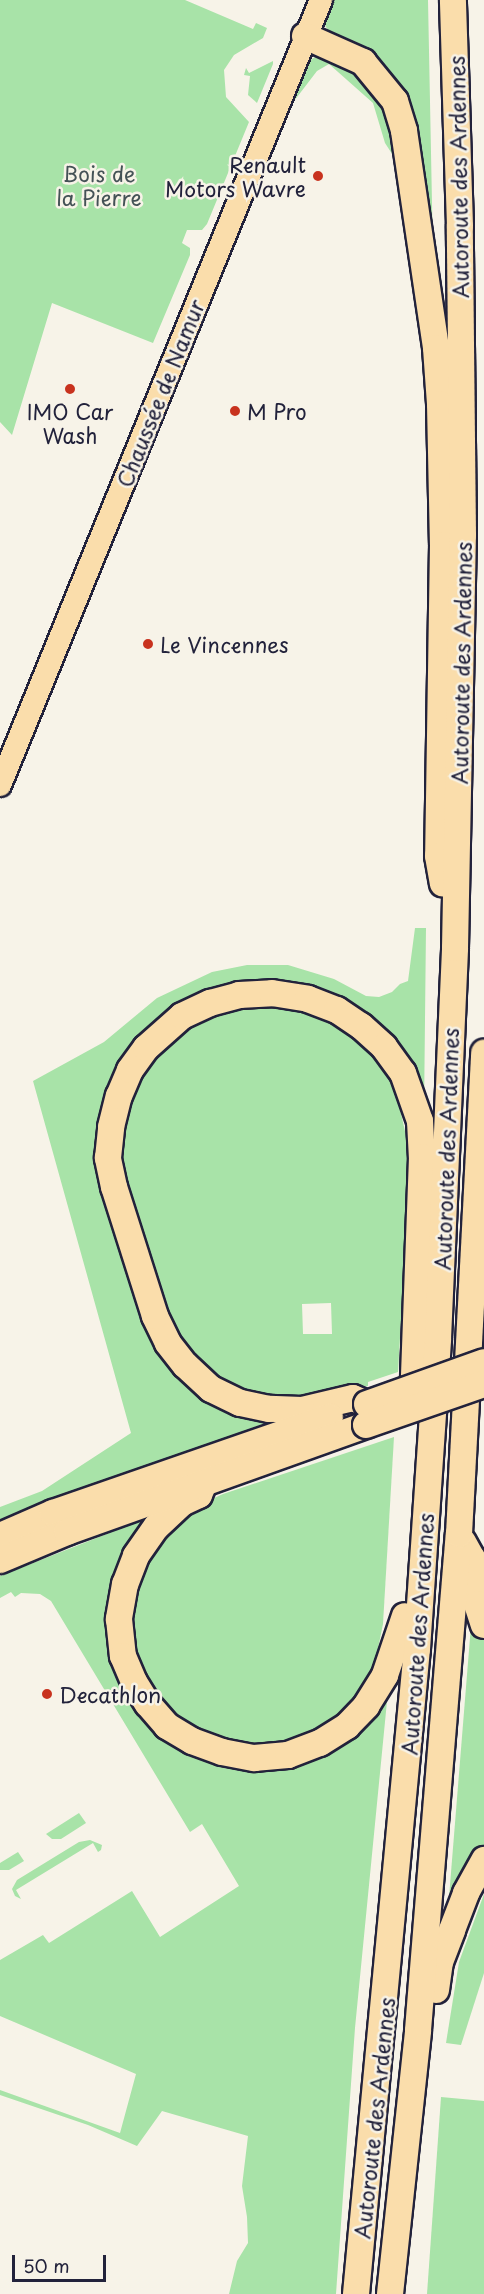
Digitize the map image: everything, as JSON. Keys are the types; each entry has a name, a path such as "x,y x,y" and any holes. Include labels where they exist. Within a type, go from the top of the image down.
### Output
{"highway":[{"name":"Autoroute des Ardennes","path":"356,2294 417,1649 438,1339 455,948 463,535 459,215 453,0"},
{"path":"305,36 363,62 395,101 404,131 436,348 441,404 442,556 438,856 443,884"},
{"path":"377,2088 369,2049 405,1616 420,1401 443,884 448,581 463,535"},
{"path":"366,1414 353,1398 302,1410 269,1409 240,1403 211,1389 185,1365 168,1343 155,1316 114,1187 108,1158 111,1127 119,1096 130,1070 146,1048 182,1016 210,1002 239,995 272,993 308,999 337,1010 361,1026 384,1047 403,1073 420,1121 422,1157 414,1379 420,1401"},
{"name":"Autoroute des Ardennes","path":"390,2294 418,2030 459,1534 484,1053"},
{"path":"0,1560 67,1532 204,1483 484,1362"},
{"path":"0,1536 53,1513 366,1414 484,1384"},
{"path":"204,1483 199,1495 182,1503 156,1527 136,1556 124,1584 119,1619 123,1656 134,1682 167,1726 192,1741 222,1752 254,1758 288,1755 320,1743 347,1726 366,1706 385,1675 405,1616"},
{"path":"459,1534 472,1558 477,1604 484,1625"},
{"path":"418,2030 432,2014 440,1962 466,1893 484,1860"}],"main road":[{"name":"Chaussée de Namur","path":"0,785 321,0"}],"green space":[{"name":"Bois de la Pierre","path":"0,0 185,0 253,29 256,23 267,28 263,38 234,55 224,70 226,97 249,122 207,224 202,230 187,230 182,243 190,248 190,255 153,343 52,303 12,435 0,422"},
{"path":"334,0 428,0 433,254 416,145 340,40 330,33 324,24"},
{"path":"330,54 349,60 370,75 391,104 397,121 431,360 433,613 428,611 430,444 424,361 396,160 385,143 373,103 329,64 317,71 291,105 310,60 319,55"},
{"path":"273,61 257,103 248,95 250,76 244,75 246,68 249,73"},
{"path":"415,928 426,928 424,1112 345,1006 208,997 107,1108 152,1330 271,1421 54,1501 0,1524 0,1507 42,1491 131,1433 33,1081 104,1042 157,998 212,972 247,965 288,965 334,979 366,996 379,997 392,992 400,984 408,981"},
{"path":"250,1005 275,1005 304,1010 352,1032 375,1054 391,1076 407,1140 409,1185 398,1372 368,1382 368,1386 292,1401 245,1393 222,1383 201,1367 180,1341 166,1310 126,1186 121,1152 123,1125 134,1089 154,1056 174,1037 196,1022 220,1011","holes":["331,1303 332,1334 303,1334 302,1304"]},
{"path":"394,1437 383,1624 376,1658 366,1683 347,1706 327,1723 301,1737 268,1745 233,1743 204,1733 182,1720 159,1697 139,1663 132,1633 132,1605 142,1567 163,1535 203,1503 223,1494"},
{"path":"155,1515 133,1547 129,1691 243,1768 272,1771 297,1764 389,1681 355,2028 336,2294 229,2294 237,2261 248,2243 242,2186 248,2136 162,2111 137,2146 88,2125 0,2095 0,2090 120,2133 136,2074 0,2016 0,1960 43,1935 49,1943 132,1891 160,1937 239,1886 202,1824 190,1832 51,1601 40,1594 21,1593 15,1597 11,1592 0,1598 0,1576"},
{"path":"472,1613 484,1640 484,1848 447,1922"},
{"path":"79,1813 86,1823 61,1839 52,1839 46,1834"},
{"path":"90,1840 102,1845 101,1850 98,1852 93,1843 16,1890 21,1899 15,1896 12,1889 17,1880 79,1842"},
{"path":"18,1852 24,1861 9,1870 0,1870 0,1863"},
{"path":"484,1894 484,1973 461,2045 446,2043 459,1962"},
{"path":"441,2097 484,2101 484,2294 427,2294"}],"place":[{"name":"Renault Motors Wavre","path":"318,176"},
{"name":"IMO Car Wash","path":"70,389"},
{"name":"M Pro","path":"235,411"},
{"name":"Le Vincennes","path":"148,644"},
{"name":"Decathlon","path":"47,1694"}]}
